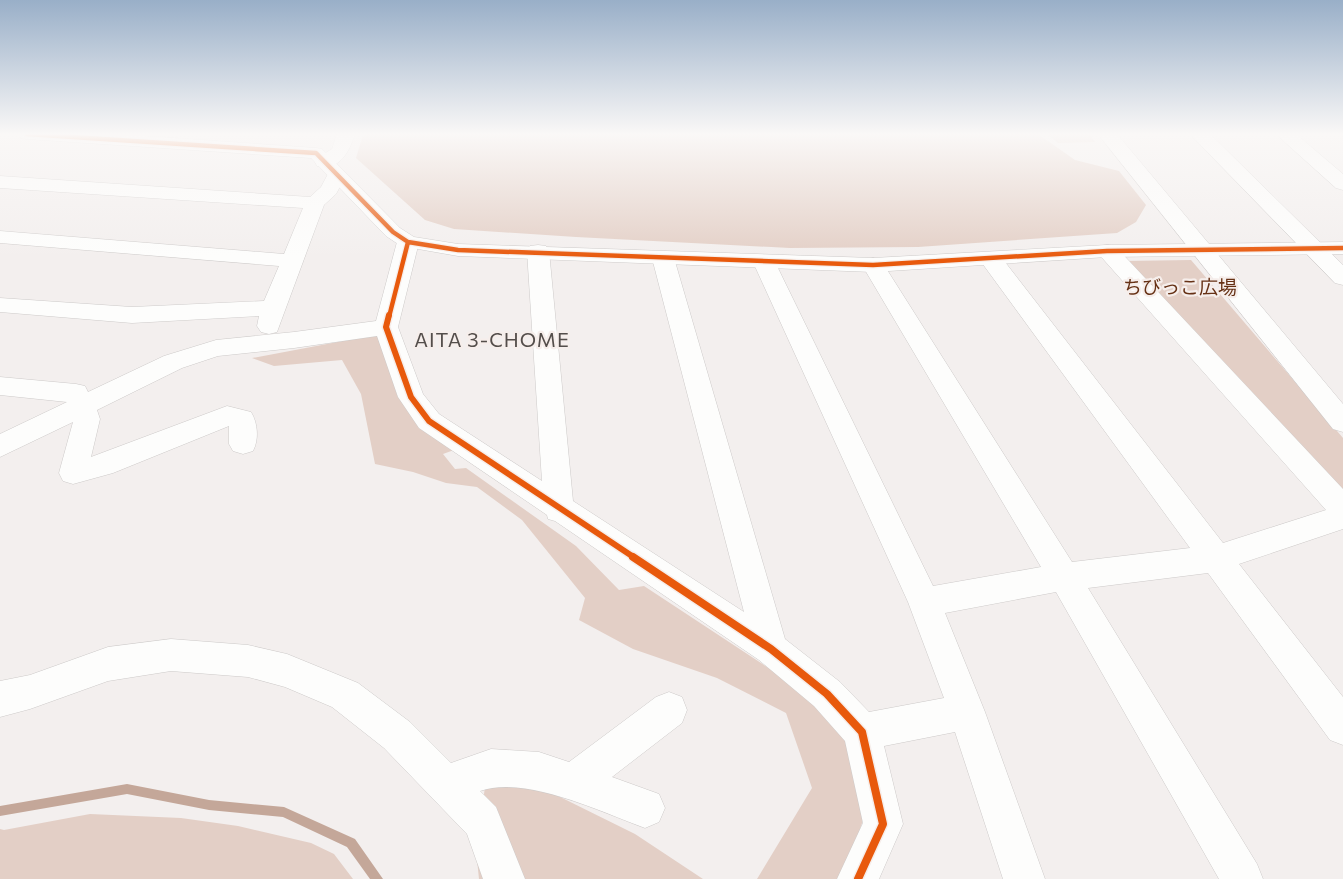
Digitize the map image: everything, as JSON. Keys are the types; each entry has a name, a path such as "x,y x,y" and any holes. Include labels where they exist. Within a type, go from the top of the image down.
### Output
{"street":[{"path":"266,343 273,308 315,203 329,190 330,175"},
{"path":"336,175 393,232 408,242 458,250 538,251 764,262 873,264 1107,251 1343,248"},
{"path":"1141,175 1343,422"},
{"path":"1240,175 1343,278"},
{"path":"1333,175 1343,184"},
{"path":"0,182 315,203"},
{"path":"0,237 292,261"},
{"path":"408,242 386,327 411,397 429,421 559,510 771,649 827,694 862,732 884,824 858,879"},
{"path":"538,251 559,510"},
{"path":"1107,251 1343,509"},
{"path":"663,258 771,649"},
{"path":"990,258 1343,727"},
{"path":"764,262 924,602 968,712 1024,879"},
{"path":"873,264 1064,577 1242,879"},
{"path":"0,305 132,315 273,308"},
{"path":"0,446 173,362 216,348 386,327"},
{"path":"0,386 76,393 87,419 73,473 103,466 226,416 242,419 243,444"},
{"path":"924,602 1064,577 1217,558 1343,517"},
{"path":"0,699 30,692 108,664 171,655 248,661 287,671 345,695 396,735 482,821 504,879"},
{"path":"573,783 669,710"},
{"path":"862,732 968,712"},
{"path":"445,784 491,768 539,771 645,808"}],"green space":[{"path":"375,175 1122,175 1146,205 1136,222 1117,233 918,247 790,248 576,237 454,229 425,220"},
{"name":"ちびっこ広場","path":"1191,260 1343,438 1343,498 1123,261"},
{"path":"380,334 454,450 443,454 455,469 466,468 576,546 619,590 644,586 808,694 856,735 863,820 844,879 757,879 812,788 786,713 717,678 633,649 579,620 585,598 522,520 477,487 446,483 413,472 375,464 361,394 342,360 274,366 252,358"},
{"path":"501,778 544,789 635,834 703,879 479,879 476,850 485,787"},
{"path":"90,814 181,818 238,826 311,843 334,854 353,879 0,879 0,829 4,830"}],"waterway":[{"path":"0,811 127,789 209,805 284,812 351,843 377,879"}],"cycle path":[{"path":"337,175 393,232 408,242 458,250 873,265 1107,251 1343,248"},
{"path":"408,242 386,327 411,397 429,421 771,649 827,694 862,732 883,824 858,879"}],"district":[{"name":"AITA 3-CHOME","path":"492,339"}]}
